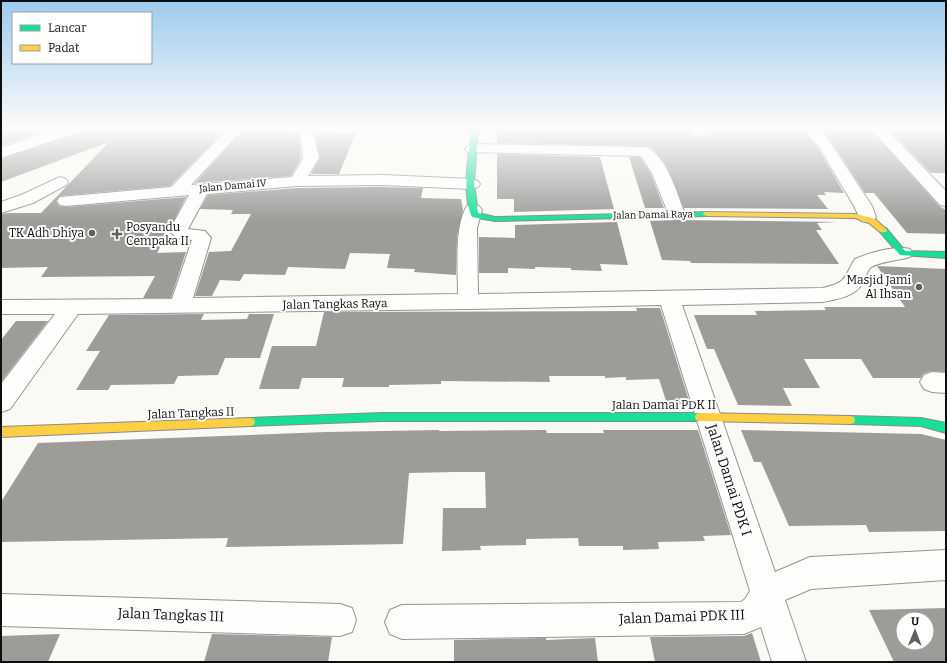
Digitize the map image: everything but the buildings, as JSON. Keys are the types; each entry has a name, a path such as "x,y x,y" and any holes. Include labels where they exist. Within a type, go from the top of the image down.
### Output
{"street":[{"path":"176,191 206,160"},
{"path":"297,181 309,160"},
{"path":"468,302 468,228 473,210 473,160"},
{"path":"652,160 661,174 676,214"},
{"path":"834,160 863,206 867,217 878,224 903,253"},
{"path":"907,160 946,201"},
{"name":"Jalan Damai IV","path":"66,201 297,181 383,180 472,184"},
{"path":"1,208 27,199 60,182"},
{"path":"180,306 202,238 199,235 183,234 178,231 201,189"},
{"name":"Jalan Damai Raya","path":"473,210 476,215 494,220 676,214 867,217"},
{"path":"670,299 823,295 843,290 854,283 862,264 873,259 903,253 946,255"},
{"name":"Jalan Tangkas Raya","path":"1,307 670,299"},
{"name":"Jalan Damai PDK I","path":"670,299 789,662"},
{"path":"1,402 72,307"},
{"name":"Jalan Damai PDK II","path":"382,417 709,417 921,422 946,428"},
{"name":"Jalan Tangkas II","path":"1,432 382,417"},
{"path":"766,592 810,573 946,565"},
{"name":"Jalan Damai PDK III","path":"402,622 744,618 757,611 766,592"},
{"name":"Jalan Tangkas III","path":"1,610 340,620"}],"traffic: fast":[{"path":"472,160 471,194 475,215 495,219 707,214"},
{"path":"883,230 903,253 946,255"},
{"path":"250,422 382,417 700,417"},
{"path":"850,420 921,422 946,428"}],"traffic: slow":[{"path":"707,214 856,216 872,221 883,230"},
{"path":"700,417 850,420"},
{"path":"1,432 250,422"}],"place":[{"name":"TK Adh Dhiya","path":"92,233"},
{"name":"Posyandu Cempaka II","path":"117,234"},
{"name":"Masjid Jami Al Ihsan","path":"919,287"}]}
